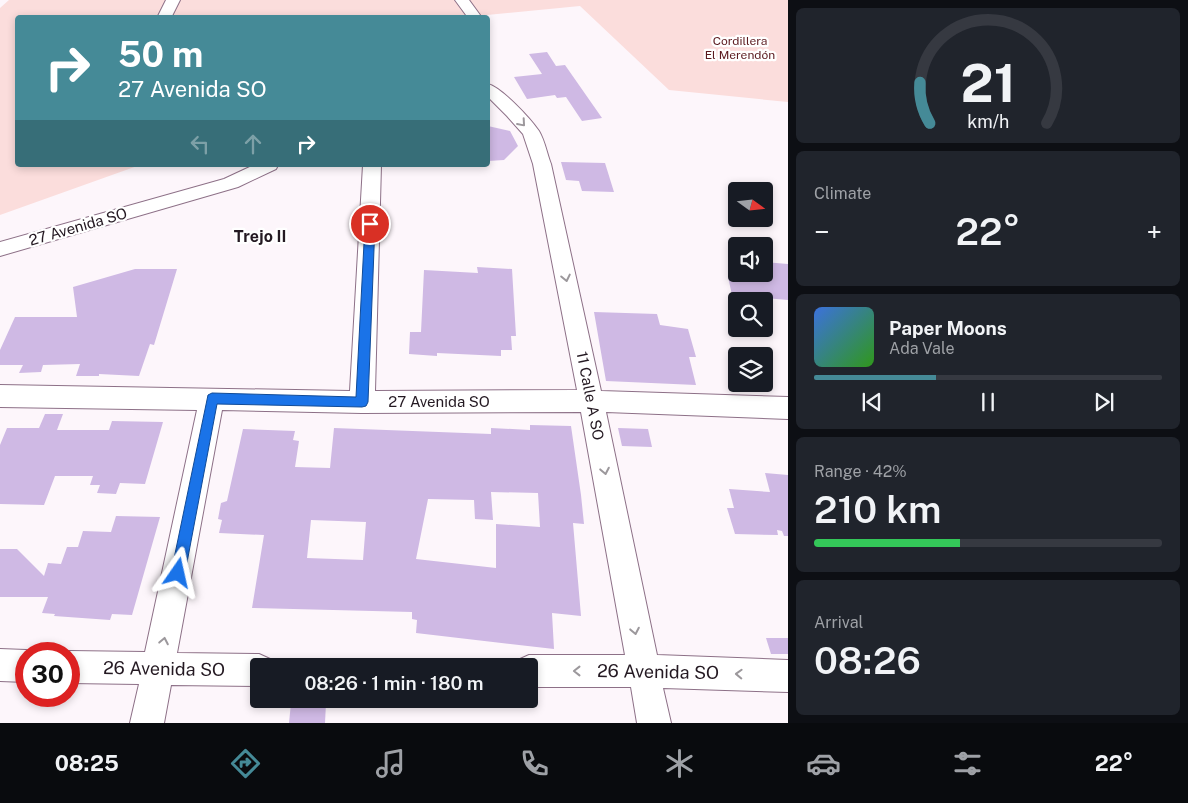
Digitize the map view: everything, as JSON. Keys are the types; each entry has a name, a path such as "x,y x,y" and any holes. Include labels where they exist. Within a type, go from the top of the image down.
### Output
{"street":[{"path":"166,15 173,0"},
{"path":"462,1 474,15"},
{"name":"11 Calle A SO","path":"490,91 513,112 531,133 542,164 592,401 654,723"},
{"name":"27 Avenida SO","path":"0,249 231,183 265,167"},
{"path":"362,402 372,167"},
{"name":"27 Avenida SO","path":"0,396 212,398 362,402 592,401 788,408"},
{"path":"147,723 212,398"},
{"path":"0,665 15,666"},
{"name":"26 Avenida SO","path":"80,667 250,670"},
{"name":"26 Avenida SO","path":"538,671 643,671 788,676"}],"green space":[{"name":"Cordillera El Merendón","path":"9,0 788,0 788,102 669,90 580,6 487,15 15,15 15,167 134,167 0,215 0,8"}],"building":[{"path":"547,52 556,66 565,65 602,118 582,121 566,97 557,98 555,95 527,99 514,77 542,74 529,54"},
{"path":"490,126 510,131 518,146 504,160 490,161"},
{"path":"561,162 605,163 614,192 582,191 579,181 566,180"},
{"path":"773,263 788,264 788,300 773,299 773,292 731,292 729,282 773,282"},
{"path":"477,267 512,269 516,336 511,336 512,350 501,350 501,356 437,353 437,356 409,354 410,332 421,332 424,270 478,273"},
{"path":"135,269 177,269 154,345 150,344 139,376 99,374 99,376 76,376 80,364 43,365 41,372 19,373 23,365 0,365 0,350 15,317 77,317 73,287"},
{"path":"594,312 657,314 660,325 688,329 696,357 689,357 696,385 606,381"},
{"path":"45,414 63,414 57,430 109,430 112,421 163,422 145,484 120,483 116,494 97,493 100,485 90,485 93,476 55,476 44,505 0,504 0,445 7,428 39,428"},
{"path":"530,425 571,426 581,495 584,524 573,523 581,616 552,613 554,649 416,633 417,620 412,619 412,612 252,608 264,535 219,533 222,520 218,519 221,503 227,501 243,429 295,431 293,440 299,441 295,467 330,468 334,428 491,434 491,428 530,430","holes":["491,492 538,493 540,527 496,524 496,568 416,559 428,499 474,500 475,519 493,520","311,520 366,522 363,560 307,558"]},
{"path":"618,428 648,429 652,447 622,446"},
{"path":"765,473 788,475 788,536 784,536 782,531 777,530 778,535 735,534 727,508 734,508 729,489 770,492"},
{"path":"116,516 160,517 132,615 112,614 110,620 54,616 55,614 42,613 48,597 0,597 0,549 17,549 44,576 48,563 61,564 67,547 78,547 83,531 111,532"},
{"path":"766,638 788,638 788,654 771,654"},
{"path":"290,708 326,708 325,723 289,723"}],"district":[{"name":"Trejo II","path":"260,236"}],"route":[{"path":"178,573 212,398 362,402 370,224"}]}
